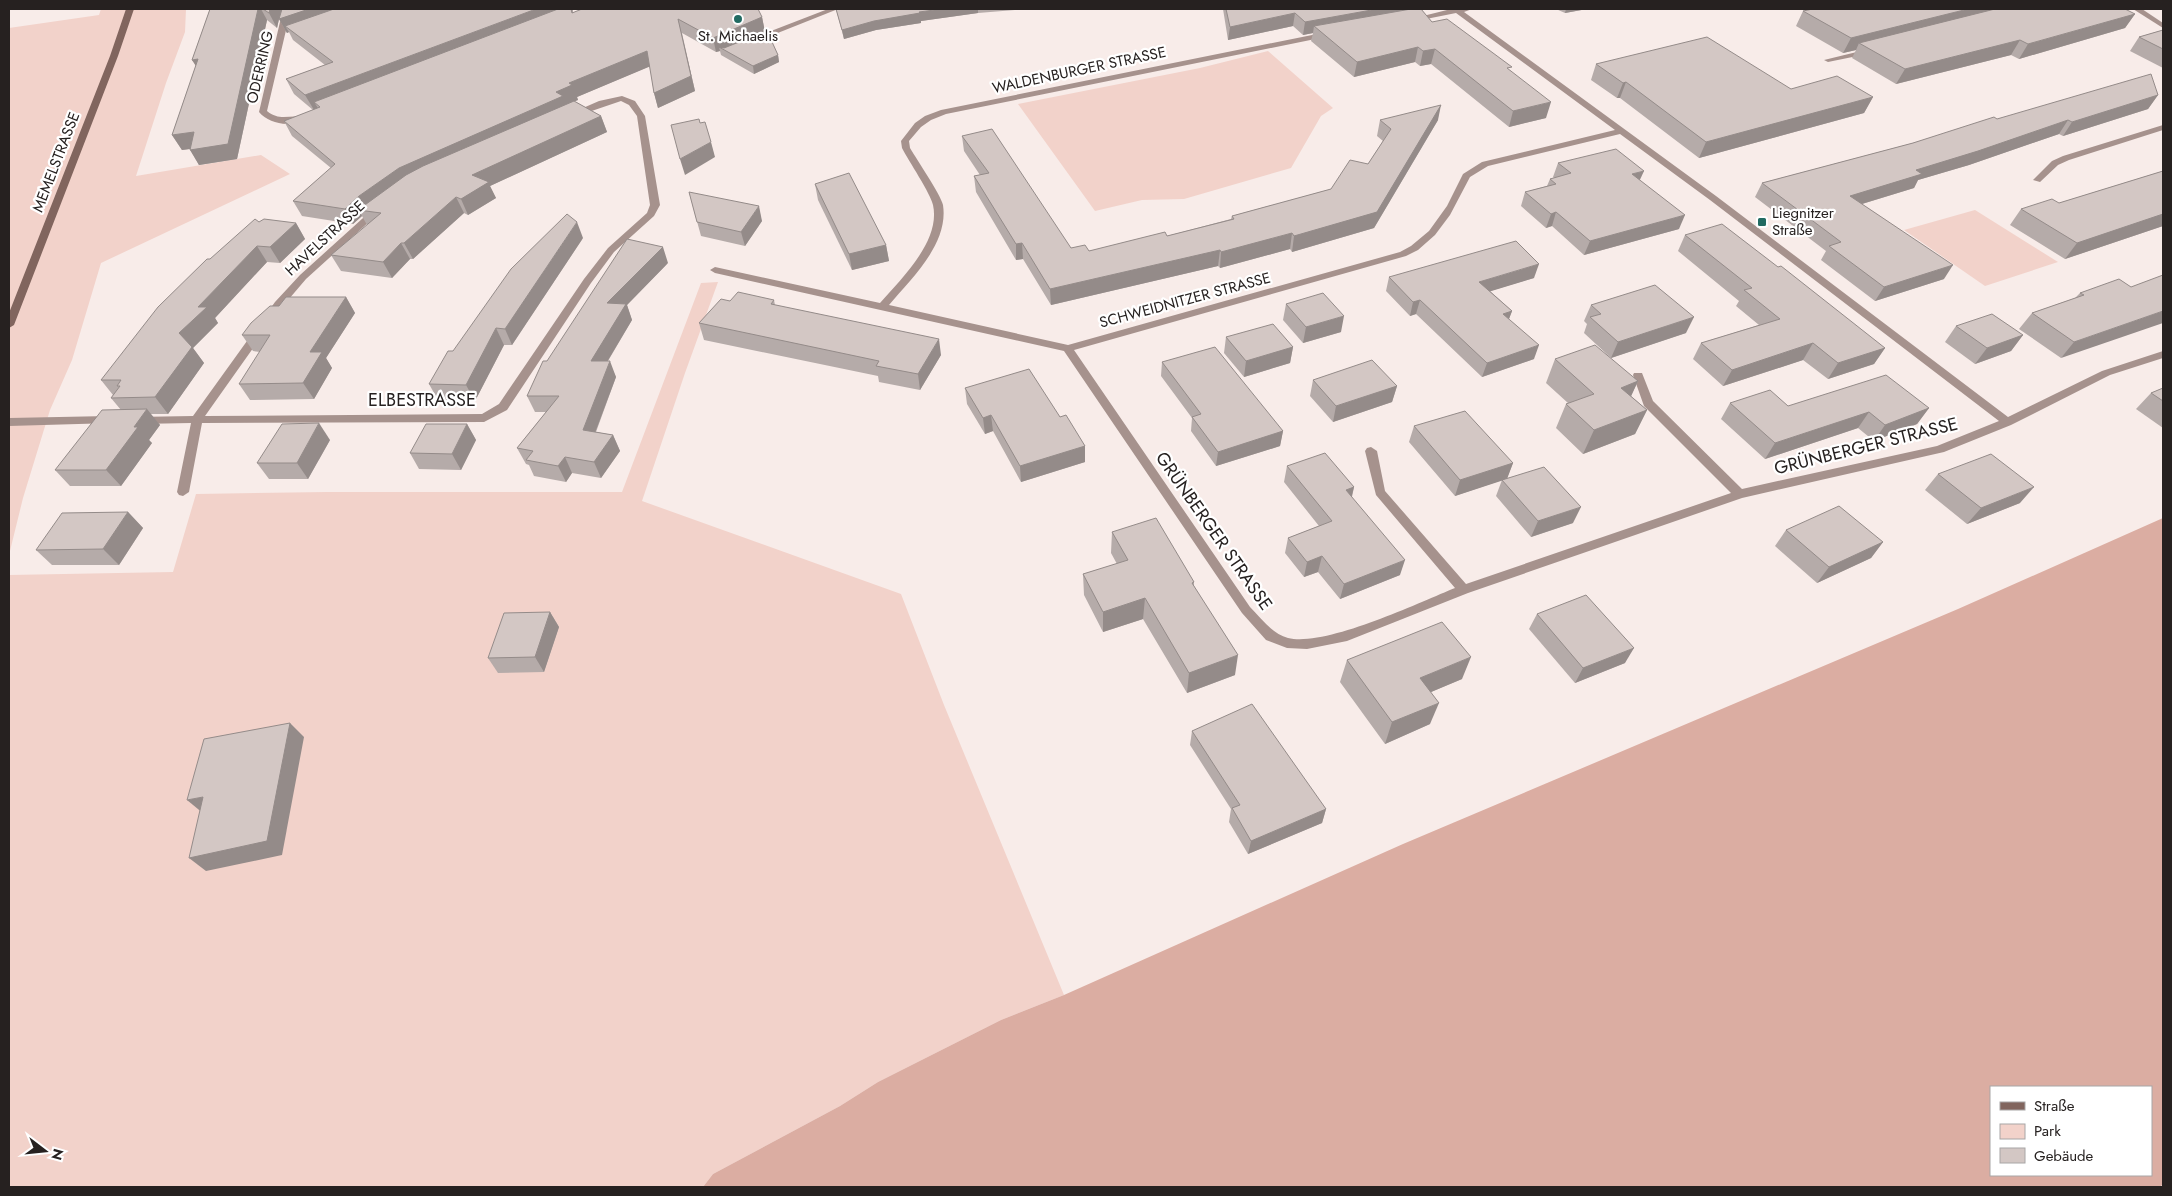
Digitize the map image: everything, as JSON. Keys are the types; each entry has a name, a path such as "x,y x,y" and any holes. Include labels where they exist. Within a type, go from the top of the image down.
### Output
{"main road":[{"name":"MEMELSTRASSE","path":"9,325 114,56 130,9"}],"street":[{"name":"ODERRING","path":"287,9 263,112 266,117 278,121 308,117"},
{"path":"809,9 819,14"},
{"path":"740,45 834,9"},
{"path":"2137,9 2161,22"},
{"path":"1403,21 1460,10 1758,232 2007,422"},
{"name":"WALDENBURGER STRASSE","path":"882,308 921,261 936,229 940,215 938,204 906,148 905,141 918,125 928,118 944,112 1037,92 1339,32"},
{"path":"281,40 290,37"},
{"path":"1828,60 1878,48"},
{"name":"ELBESTRASSE","path":"9,422 484,418 503,406 587,281 611,250 651,214 655,205 641,116 632,103 622,98 602,103 564,118"},
{"path":"2038,180 2055,163 2066,158 2163,127"},
{"name":"SCHWEIDNITZER STRASSE","path":"715,270 1068,348 1403,254 1416,248 1434,233 1466,176 1475,169 1485,164 1525,153 1621,131"},
{"name":"HAVELSTRASSE","path":"197,419 279,304 303,277 385,204"},
{"name":"GRÜNBERGER STRASSE","path":"1068,348 1246,610 1271,636 1287,643 1307,644 1348,636 1464,590 1740,494 1940,449 2007,422 2106,372 2163,354"},
{"path":"1638,375 1648,403 1740,494"},
{"path":"183,492 197,419"},
{"path":"1370,451 1380,492 1464,590"}],"green space":[{"path":"101,9 186,9 185,32 166,83 136,176 261,155 290,174 101,263 72,360 50,410 23,498 9,555 9,28 99,15"},
{"path":"1268,51 1333,108 1321,116 1291,168 1184,199 1142,200 1095,211 1018,104 1200,68"},
{"path":"1975,210 2058,262 1985,286 1904,230"},
{"path":"718,282 642,501 901,594 944,705 1064,995 1001,1020 878,1082 840,1106 713,1174 703,1187 9,1187 9,575 173,572 196,494 622,492 701,283"}],"shaded area":[{"path":"2163,518 2163,1184 2160,1187 703,1187 713,1174 840,1106 878,1082 1001,1020 1064,995 1403,844 1958,609"}],"building":[{"path":"210,9 258,9 228,144 190,150 194,132 172,135 198,59 192,60"},
{"path":"282,9 309,9 279,19"},
{"path":"334,9 536,9 305,95 286,79 333,62 285,26"},
{"path":"558,9 571,9 572,13 582,9 758,9 762,17 713,38 678,19 691,76 654,93 647,51 569,83 572,85 556,92 563,96 399,168 359,196 345,209 293,201 335,164 284,121 320,107 314,102"},
{"path":"836,9 942,9 874,21 842,30"},
{"path":"1226,9 1377,9 1305,22 1295,13 1230,27"},
{"path":"1411,9 1421,9 1432,22 1447,19 1512,67 1507,68 1551,102 1513,111 1435,49 1423,51 1418,47 1357,62 1314,26"},
{"path":"1813,9 1968,9 1851,38 1803,11"},
{"path":"1995,9 2125,9 2135,14 2028,44 2020,40 1905,69 1859,43"},
{"path":"2163,30 2163,49 2139,37"},
{"path":"767,31 778,55 753,66 719,47 724,48"},
{"path":"1707,37 1791,89 1837,76 1873,97 1706,142 1626,82 1623,83 1596,64"},
{"path":"2151,74 2158,95 2072,122 2068,120 1916,170 1922,174 1850,196 1953,265 1884,287 1829,246 1841,242 1762,183 1913,143 1994,117 1997,119"},
{"path":"574,101 601,116 472,175 489,182 461,199 456,197 404,243 401,243 383,262 331,255 381,213 358,210 406,175"},
{"path":"1441,105 1377,212 1294,236 1292,233 1221,252 1220,250 1050,289 1022,243 1016,244 974,176 989,173 962,136 992,129 1071,248 1085,245 1089,251 1165,232 1167,236 1234,219 1232,216 1331,189 1350,160 1368,164 1391,129 1380,120"},
{"path":"699,119 700,123 705,122 711,142 680,159 671,125"},
{"path":"1616,149 1644,171 1632,174 1685,215 1590,241 1556,212 1551,214 1525,192 1556,184 1550,179 1571,173 1558,163"},
{"path":"2163,171 2163,214 2077,243 2021,209 2052,199 2059,203"},
{"path":"849,173 886,245 849,254 815,184"},
{"path":"689,192 759,206 741,232 697,222"},
{"path":"567,214 577,222 505,329 496,328 466,385 429,384 448,351 453,351 511,269"},
{"path":"255,219 259,222 264,219 296,223 270,247 257,246 198,307 207,307 179,333 192,347 155,397 111,398 120,386 117,386 121,380 101,380 158,307 207,259 210,259"},
{"path":"1722,224 1778,267 1781,266 1885,348 1838,363 1813,343 1732,370 1701,343 1780,319 1744,290 1752,288 1685,235"},
{"path":"627,239 663,247 607,303 626,304 591,361 610,361 583,430 613,435 594,462 565,457 558,466 526,460 533,451 517,448 559,396 527,396 543,361 547,361"},
{"path":"1516,241 1539,264 1479,282 1512,311 1503,314 1539,345 1487,363 1420,300 1413,302 1389,277"},
{"path":"2163,275 2163,311 2074,342 2032,313 2084,295 2080,293 2119,279 2131,287"},
{"path":"1655,285 1694,317 1618,342 1590,317 1601,314 1591,305"},
{"path":"738,292 774,300 771,304 939,339 918,374 876,366 879,361 699,323 721,299 730,301"},
{"path":"1323,293 1344,316 1306,327 1286,304"},
{"path":"286,297 346,297 310,352 322,352 303,383 239,384 270,335 242,335 251,323 270,306 279,306"},
{"path":"1992,314 2023,335 1987,348 1956,326"},
{"path":"1273,324 1293,347 1246,361 1226,337"},
{"path":"1595,345 1638,381 1621,388 1647,410 1594,430 1566,404 1594,394 1555,359"},
{"path":"1215,347 1283,431 1218,452 1192,417 1201,414 1162,362"},
{"path":"1372,360 1397,386 1336,406 1313,380"},
{"path":"1029,369 1060,417 1066,415 1085,446 1020,466 991,415 983,418 965,388"},
{"path":"1886,375 1929,408 1885,425 1869,412 1775,443 1730,403 1770,390 1788,406"},
{"path":"2163,388 2163,401 2151,393"},
{"path":"147,409 134,427 138,427 106,470 55,470 102,410"},
{"path":"1465,411 1513,463 1460,480 1414,426"},
{"path":"319,423 297,463 257,463 282,424"},
{"path":"426,424 467,424 452,454 410,453"},
{"path":"1325,453 1354,487 1346,490 1405,560 1344,584 1322,556 1307,562 1288,538 1332,521 1287,466"},
{"path":"1991,454 2034,487 1981,508 1938,474"},
{"path":"1544,467 1581,507 1538,521 1502,480"},
{"path":"1839,506 1883,542 1829,567 1786,530"},
{"path":"128,512 103,549 36,550 62,513"},
{"path":"1156,518 1194,582 1192,583 1238,655 1189,673 1145,598 1103,612 1083,574 1128,560 1112,532"},
{"path":"1586,595 1634,648 1583,668 1537,614"},
{"path":"550,612 535,657 488,658 504,613"},
{"path":"1442,622 1471,657 1420,678 1439,703 1392,722 1347,660"},
{"path":"1252,704 1326,809 1251,841 1232,808 1240,805 1192,731"},
{"path":"290,723 267,841 189,858 203,797 187,800 204,739"}],"place":[{"name":"St. Michaelis","path":"738,19"},
{"name":"Liegnitzer Straße","path":"1762,222"}]}
